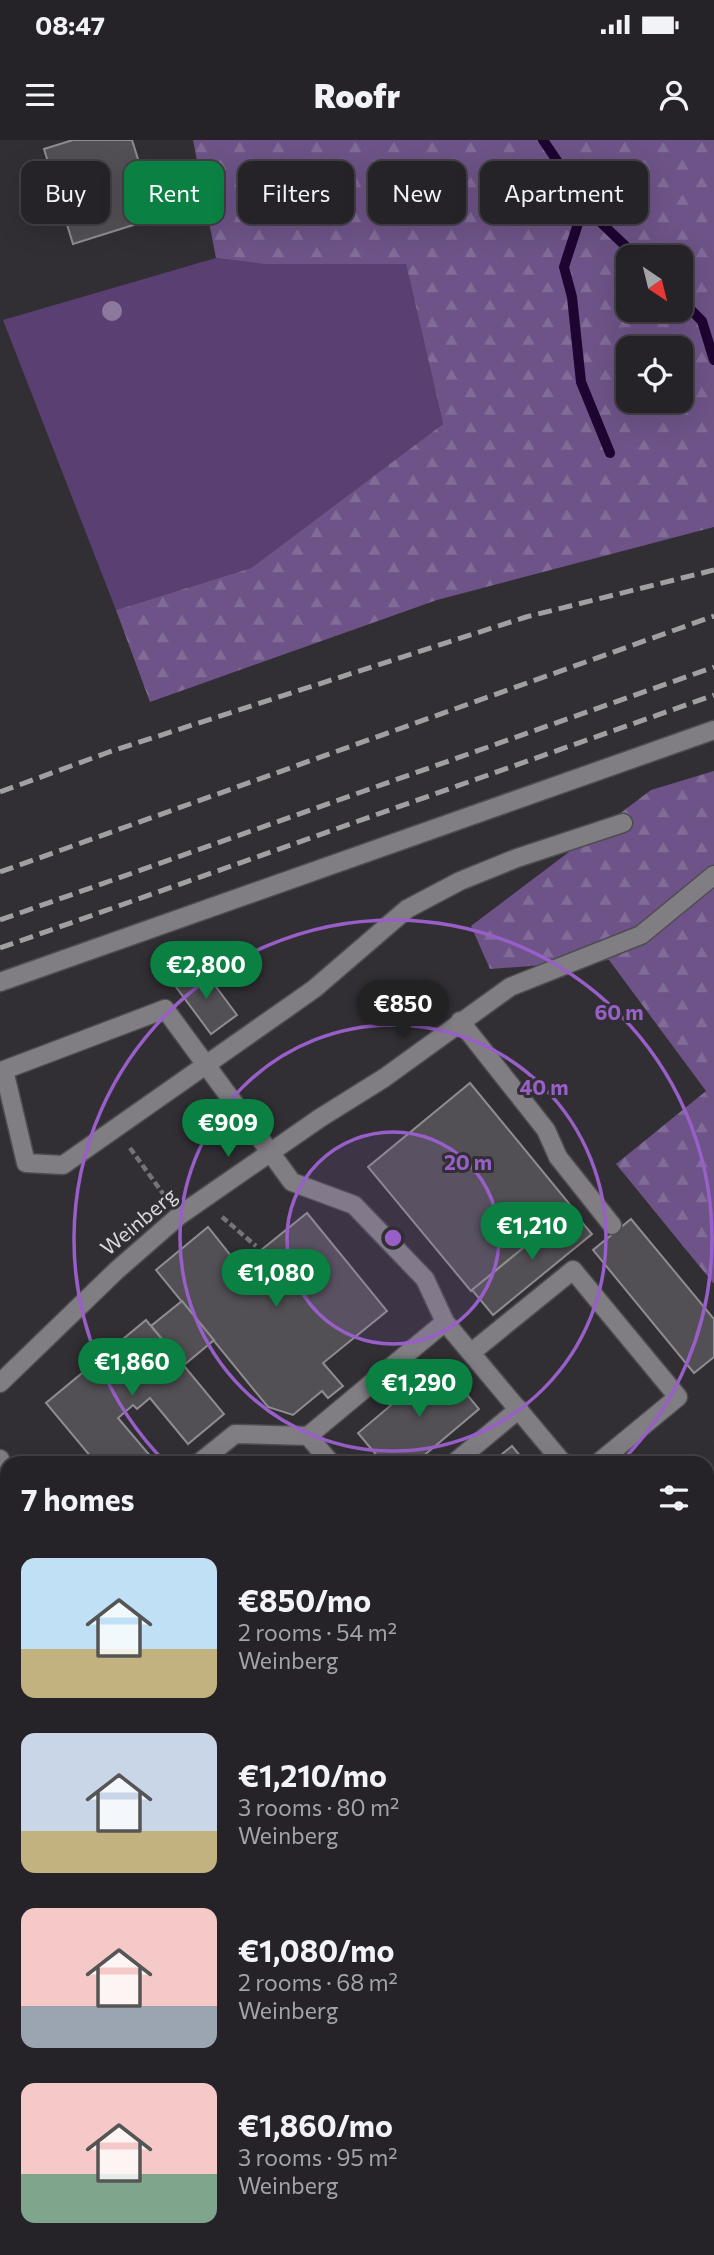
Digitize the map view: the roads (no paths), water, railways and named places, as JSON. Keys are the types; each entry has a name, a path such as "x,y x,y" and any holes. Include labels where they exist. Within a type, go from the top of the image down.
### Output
{"street":[{"path":"0,982 714,730"},
{"path":"558,1456 445,1322 425,1279 354,1205 292,1182 204,1064 165,1009 4,1070 26,1163 63,1165 204,1064 314,989 407,909 460,881 506,862 623,823"},
{"name":"Weinberg","path":"0,1383 148,1242 208,1196 384,1078 510,987 641,934 714,875"},
{"path":"460,1021 546,1130 558,1157 612,1225"},
{"path":"472,1352 573,1270 678,1397 606,1456"},
{"path":"208,1456 235,1434 308,1436 445,1322"},
{"path":"462,1456 519,1409"},
{"path":"308,1436 325,1456"}],"waterway":[{"path":"543,140 595,217 624,245"},
{"path":"578,224 564,267 572,297 581,382 610,453"},
{"path":"693,312 702,321 714,360"}],"railway":[{"path":"0,792 109,752 526,617 714,570"},
{"path":"0,872 714,616"},
{"path":"0,920 714,667"},
{"path":"0,948 714,695"}]}
